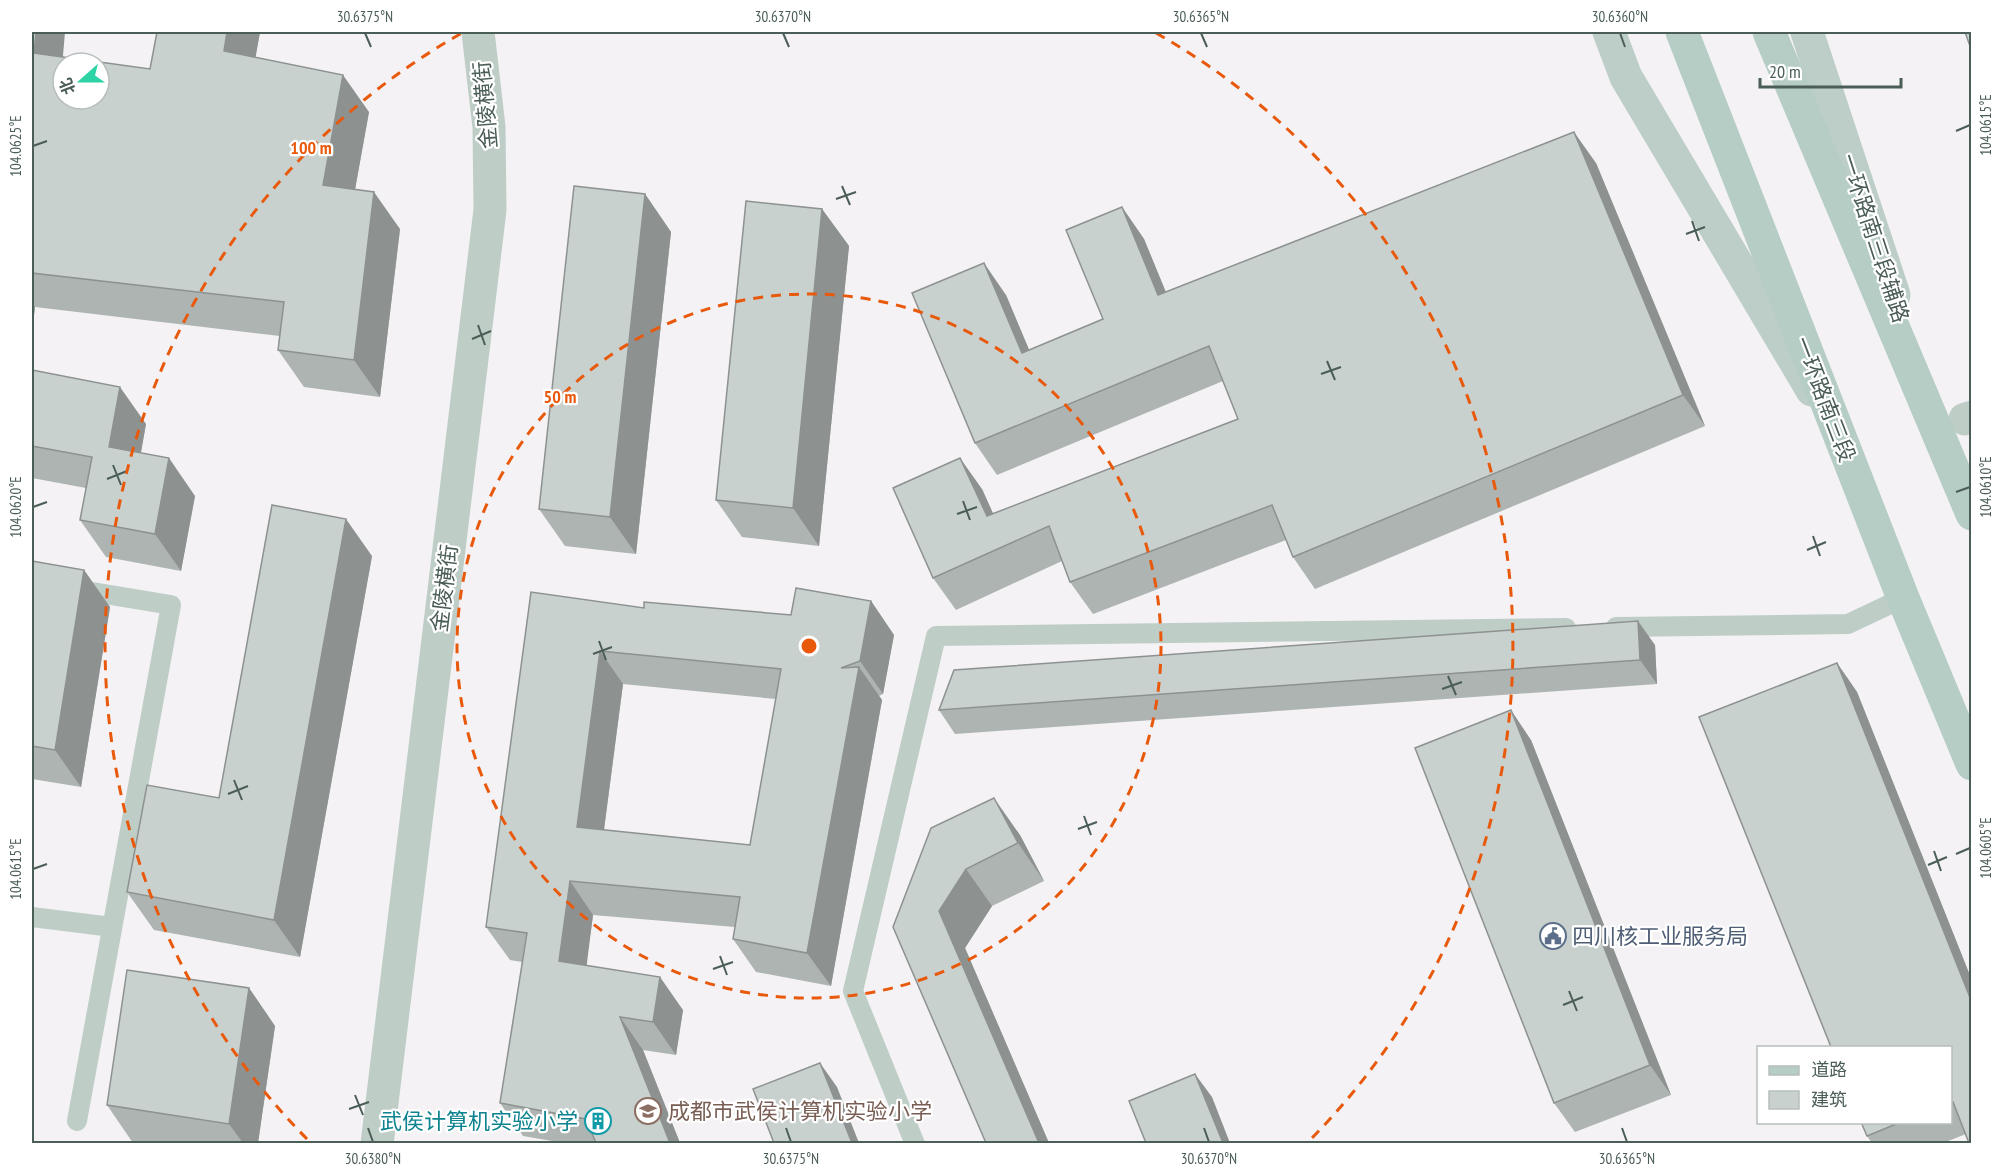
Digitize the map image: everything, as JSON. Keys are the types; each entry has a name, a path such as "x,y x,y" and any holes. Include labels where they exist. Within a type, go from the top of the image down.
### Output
{"main road":[{"path":"1609,32 1626,76 1840,438"},
{"name":"一环路南三段","path":"1682,32 1902,598 1971,764"},
{"path":"1769,32 1971,514"},
{"name":"一环路南三段辅路","path":"1807,32 1943,444"}],"street":[{"name":"金陵横街","path":"376,1143 490,210 489,127 478,32"}],"lane":[{"path":"32,582 171,605 77,1121"},
{"path":"915,1143 853,991 936,636 1848,624 1902,598"},
{"path":"32,917 112,927"}],"building":[{"path":"32,32 36,32 34,53 51,55 51,111 111,111 111,64 150,69 157,32 227,32 224,51 343,75 323,185 374,192 354,360 278,350 284,302 32,273"},
{"path":"1965,32 1971,32 1971,49"},
{"path":"1574,132 1683,395 1293,557 1272,505 1070,582 1049,526 933,578 893,488 960,458 987,516 1238,419 1209,346 975,443 912,293 984,263 1022,353 1103,319 1066,230 1122,207 1158,295"},
{"path":"574,186 645,194 610,517 539,509"},
{"path":"746,201 822,209 793,508 716,500"},
{"path":"32,370 120,387 109,447 169,458 155,534 80,520 92,457 32,446"},
{"path":"272,505 346,519 274,920 127,892 147,785 219,798"},
{"path":"32,561 84,570 55,750 32,746"},
{"path":"796,588 871,601 860,661 841,668 859,667 807,953 733,939 740,897 570,881 559,961 660,977 653,1022 620,1017 670,1143 596,1143 586,1119 500,1103 527,933 486,927 531,592 644,608 644,602 791,615","holes":["600,651 781,669 750,845 577,827"]},
{"path":"1638,621 1640,660 939,710 954,670"},
{"path":"1837,663 1971,1000 1971,1143 1969,1143 1952,1102 1952,1046 1831,1046 1699,717"},
{"name":"四川核工业服务局","path":"1511,710 1650,1065 1554,1103 1415,748"},
{"path":"994,798 1018,843 966,869 939,911 1039,1143 986,1143 893,927 931,828"},
{"path":"127,970 249,988 229,1124 107,1105"},
{"path":"820,1063 852,1143 774,1143 753,1089"},
{"path":"1195,1074 1223,1143 1146,1143 1129,1101"},
{"path":"1862,1124 1896,1124 1867,1136"}],"place":[{"name":"四川核工业服务局","path":"1553,936"},
{"name":"成都市武侯计算机实验小学","path":"648,1111"},
{"name":"武侯计算机实验小学","path":"598,1121"}]}
